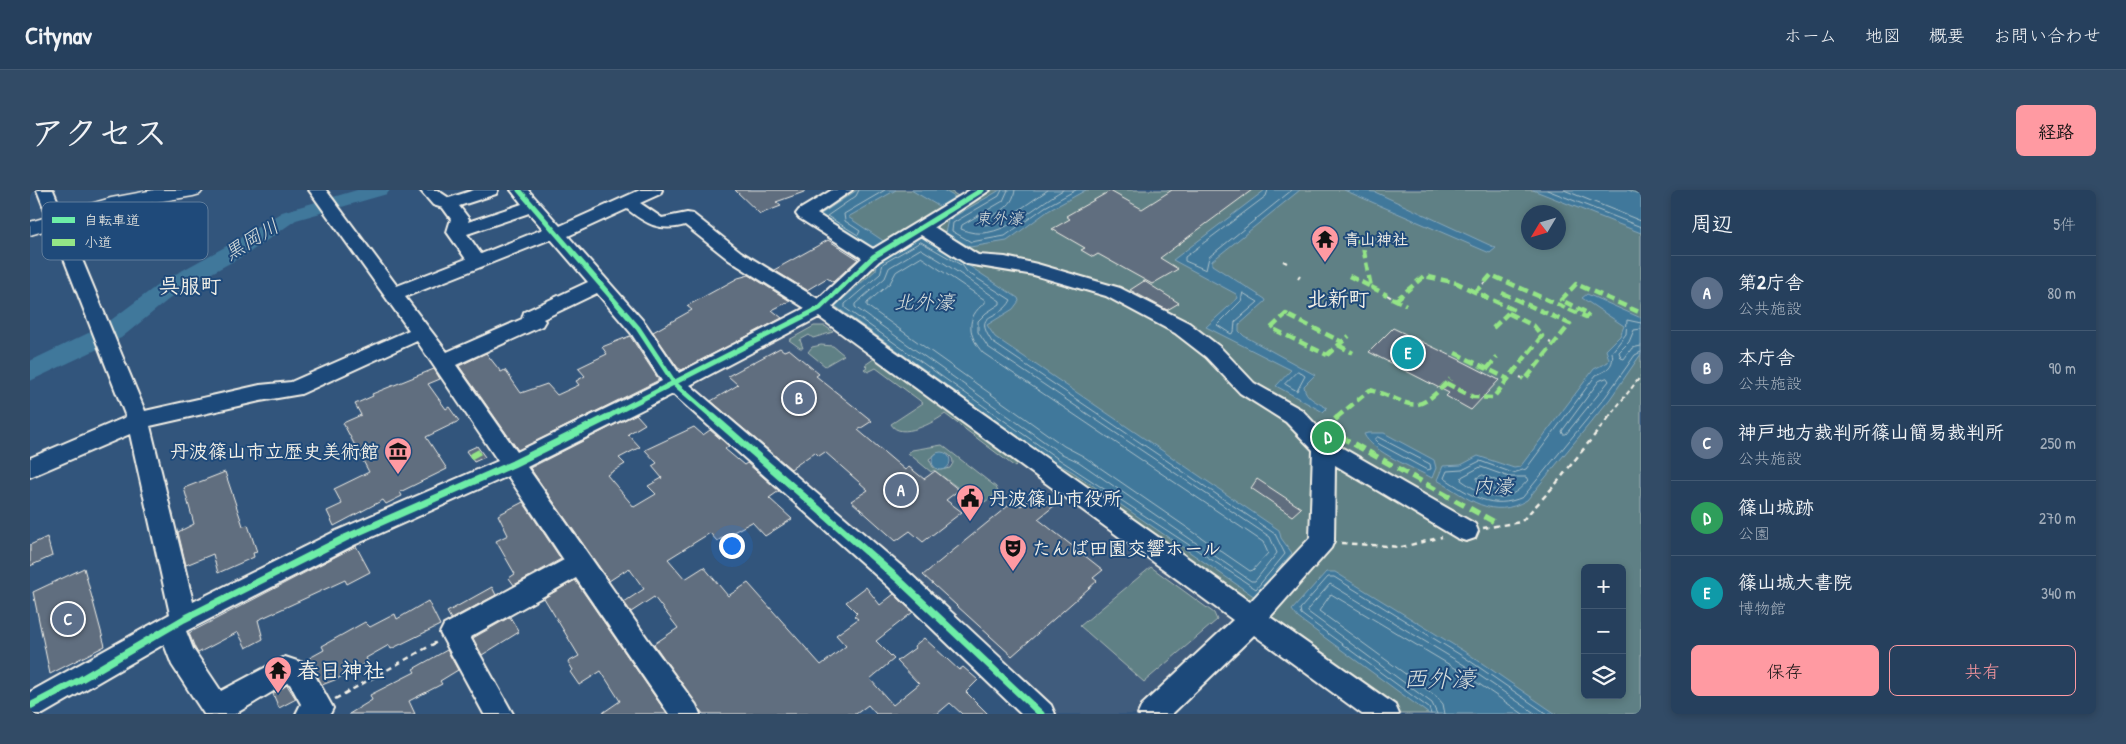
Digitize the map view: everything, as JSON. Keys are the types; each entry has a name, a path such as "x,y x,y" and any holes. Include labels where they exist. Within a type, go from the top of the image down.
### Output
{"main road":[{"path":"115,202 144,193 192,190"},
{"path":"30,229 42,225"}],"street":[{"path":"45,190 49,202"},
{"path":"428,190 440,201 449,204 460,219 456,232"},
{"path":"449,204 490,190"},
{"path":"520,190 638,328 675,384 898,578 1041,714"},
{"path":"394,294 556,232 654,190"},
{"path":"844,190 805,214 872,257"},
{"path":"951,190 967,199"},
{"path":"30,706 177,623 346,538 513,464 675,384 820,308 872,257 982,190"},
{"path":"318,192 443,362 639,650 686,714"},
{"path":"629,202 657,223 670,225 688,218 735,256 820,308 1385,714"},
{"path":"456,232 533,206"},
{"path":"921,227 973,260 1083,276 1182,328 1213,352 1247,388 1294,416 1324,448 1466,531"},
{"path":"456,232 477,262"},
{"path":"73,260 138,421 182,656 216,709 285,670 300,674 314,711"},
{"path":"443,362 534,321 531,317 600,284"},
{"path":"30,468 138,421 260,393 294,389 420,332"},
{"path":"1152,714 1252,620 1322,541 1324,448"},
{"path":"499,714 454,633 580,564"}],"path":[{"path":"1345,234 1353,238"},
{"path":"1283,261 1287,263"},
{"path":"1387,295 1392,298"},
{"path":"1322,541 1402,547 1466,531 1521,522 1555,485 1641,376"},
{"path":"314,711 454,633"}],"shaded area":[{"name":"丹波篠山市役所","path":"819,319 827,321 1030,472 1233,616 1236,625 1143,714 1056,714 690,389 689,384 694,380"}],"green space":[{"path":"848,190 948,190 967,201 987,190 1641,190 1641,714 1401,714 830,306 875,264 808,211"},
{"path":"814,326 825,326 833,332 813,338 809,335 800,340 803,348 789,340"},
{"path":"821,345 833,346 844,355 825,366 808,352 812,347"},
{"path":"875,358 1018,464 1015,467 945,414 918,428 902,431 895,429 891,424 923,403 876,368 868,372 864,369 867,367 865,365"},
{"path":"942,445 996,487 998,492 982,503 974,503 958,493 961,490 934,470 931,472 908,453 912,450","holes":["937,453 948,454 953,460 950,468 940,470 933,467 929,459"]},
{"path":"1151,567 1214,613 1217,620 1144,682 1080,626"}],"water":[{"path":"857,190 896,190 848,217 885,242 871,249 818,216"},
{"path":"911,190 943,190 959,199 942,208"},
{"name":"東外濠","path":"1000,190 1086,190 1048,211 1007,241 970,247 945,233 948,220"},
{"path":"1265,190 1300,190 1212,261 1212,265 1265,299 1266,301 1239,325 1239,331 1244,336 1315,375 1304,386 1307,394 1312,399 1327,408 1323,412 1276,386 1291,370 1206,327 1238,298 1236,294 1173,260"},
{"path":"1344,190 1375,192 1496,248 1490,253"},
{"path":"1533,190 1628,190 1641,195 1641,233"},
{"name":"北外濠","path":"922,235 1018,298 1019,301 1013,309 987,325 995,337 1279,530 1281,538 1292,553 1255,597 1073,472 1054,462 835,306 876,270 878,261"},
{"name":"内濠","path":"1587,294 1641,318 1641,354 1610,399 1527,500 1514,506 1491,508 1470,500 1437,480 1443,466 1461,465 1478,456 1514,468 1520,467 1594,369 1608,362 1606,350 1620,336 1624,326 1582,298"},
{"name":"内濠","path":"1384,433 1434,460 1436,468 1432,478 1375,447 1364,434"},
{"path":"941,452 947,455 950,461 947,467 941,470 935,467 932,461 935,455"},
{"name":"西外濠","path":"1326,572 1335,572 1470,655 1556,714 1429,714 1298,618 1292,610"}],"building":[{"path":"735,190 804,190 804,192 776,202 781,206 760,214"},
{"path":"1172,190 1252,190 1160,258 1178,269 1152,284 1098,254 1093,257 1081,250 1085,248 1052,229 1070,219 1066,216 1110,191 1142,209"},
{"path":"828,240 858,259 833,282 827,278 807,290 774,270"},
{"path":"749,275 790,301 772,310 782,318 682,370 678,368 653,332 692,310 687,306 738,278"},
{"path":"1144,281 1179,303 1167,310 1130,290"},
{"path":"1393,328 1499,380 1471,410 1446,396 1449,393 1369,352"},
{"path":"630,336 659,380 518,450 459,366 486,353 501,372 505,370 521,393 547,384 557,395 579,385 576,381 585,376 578,368 607,354 602,347"},
{"path":"780,348 784,351 789,349 819,374 816,376 872,421 858,430 905,470 909,467 924,479 935,471 959,490 946,500 962,512 923,542 910,531 896,541 851,501 868,490 825,452 819,456 815,452 791,469 711,401 738,385 728,376"},
{"path":"434,369 440,379 428,384 446,409 449,407 459,421 426,437 447,469 400,492 402,496 386,504 383,500 334,526 327,511 342,504 334,489 369,472 343,423 361,415 355,404 373,396 372,394"},
{"path":"636,414 645,424 628,434 640,447 619,458 625,464 607,475 634,507 656,494 648,486 662,478 652,466 657,463 645,450 694,427 703,435 710,430 729,446 725,449 744,465 747,463 779,491 769,498 792,519 765,536 752,522 717,541 710,533 668,559 685,579 704,567 728,596 748,583 821,665 846,646 836,635 858,619 854,616 857,613 846,602 866,587 880,605 894,594 913,612 876,641 894,659 870,679 893,705 919,684 897,661 915,648 914,646 924,638 959,670 963,667 978,680 966,692 988,714 962,714 950,703 937,714 876,714 868,705 856,714 703,714 654,644 678,628 654,597 631,612 624,602 644,589 629,568 609,581 530,468"},
{"path":"477,446 485,457 474,462 466,451"},
{"path":"225,472 243,526 248,525 257,552 253,553 254,557 218,573 213,554 186,565 178,532 194,524 184,488"},
{"path":"1257,479 1301,508 1292,516 1251,488"},
{"name":"たんば田園交響ホール","path":"1037,493 1054,506 1038,519 1103,570 1093,578 1097,581 1012,656 923,575 1014,501 1021,506"},
{"path":"523,502 561,559 514,585 509,578 515,574 496,541 508,535 498,515"},
{"path":"47,537 52,556 30,566 30,545"},
{"path":"356,546 370,572 347,584 345,580 258,620 263,639 246,648 238,632 198,653 189,633"},
{"path":"84,568 105,646 50,674 33,592"},
{"path":"575,580 667,714 601,714 620,701 601,671 579,685 570,672 573,670 568,662 579,656 544,598"},
{"path":"492,587 496,595 451,619 447,612"},
{"path":"428,601 440,625 391,649 389,645 366,658 368,662 337,679 322,685 311,664 304,661 324,650 322,646 365,622 370,627 395,614 397,619"},
{"path":"510,617 519,632 482,655 473,638"},
{"path":"447,650 458,670 440,681 442,684 409,701 415,714 349,714 372,700 370,695 415,672 413,669"},
{"path":"287,685 296,699 279,708 273,694"}],"waterway":[{"name":"黒岡川","path":"30,372 112,332 171,286 242,247 289,216 380,190"}],"marked path":[{"path":"1349,276 1371,287 1362,242 1353,238"},
{"path":"1485,282 1491,275 1586,317 1589,314 1561,300 1576,284 1641,313"},
{"path":"1396,300 1424,276 1457,283 1475,292"},
{"path":"1446,383 1473,397 1493,398 1542,336 1534,326 1508,313 1512,309 1475,292 1483,284"},
{"path":"1371,287 1387,295"},
{"path":"1502,293 1570,324 1525,380 1522,378"},
{"path":"1392,298 1406,305"},
{"path":"1493,328 1508,313"},
{"path":"1288,315 1286,314 1271,328 1327,355"},
{"path":"1289,316 1307,327 1342,342"},
{"path":"1327,355 1349,336"},
{"path":"1338,345 1353,353"},
{"path":"1455,353 1508,379"},
{"path":"1487,369 1497,357"},
{"path":"1324,448 1325,428 1370,390 1405,404 1420,405 1432,398 1450,379"},
{"path":"1325,428 1498,524"},
{"path":"470,457 481,451"}],"cycle path":[{"path":"519,190 638,328 675,384 897,578 1041,714"},
{"path":"30,706 78,681 184,619 345,538 513,464 675,384 820,308 873,257 982,190"}],"place":[{"name":"青山神社","path":"1325,263"},
{"name":"篠山城大書院","path":"1408,353"},
{"name":"本庁舎","path":"799,398"},
{"name":"篠山城跡","path":"1328,437"},
{"name":"丹波篠山市立歴史美術館","path":"398,475"},
{"name":"第2庁舎","path":"901,490"},
{"name":"丹波篠山市役所","path":"970,522"},
{"name":"たんば田園交響ホール","path":"1013,572"},
{"name":"神戸地方裁判所篠山簡易裁判所","path":"68,619"},
{"name":"春日神社","path":"278,694"}],"district":[{"name":"呉服町","path":"190,285"},
{"name":"北新町","path":"1338,298"}]}
